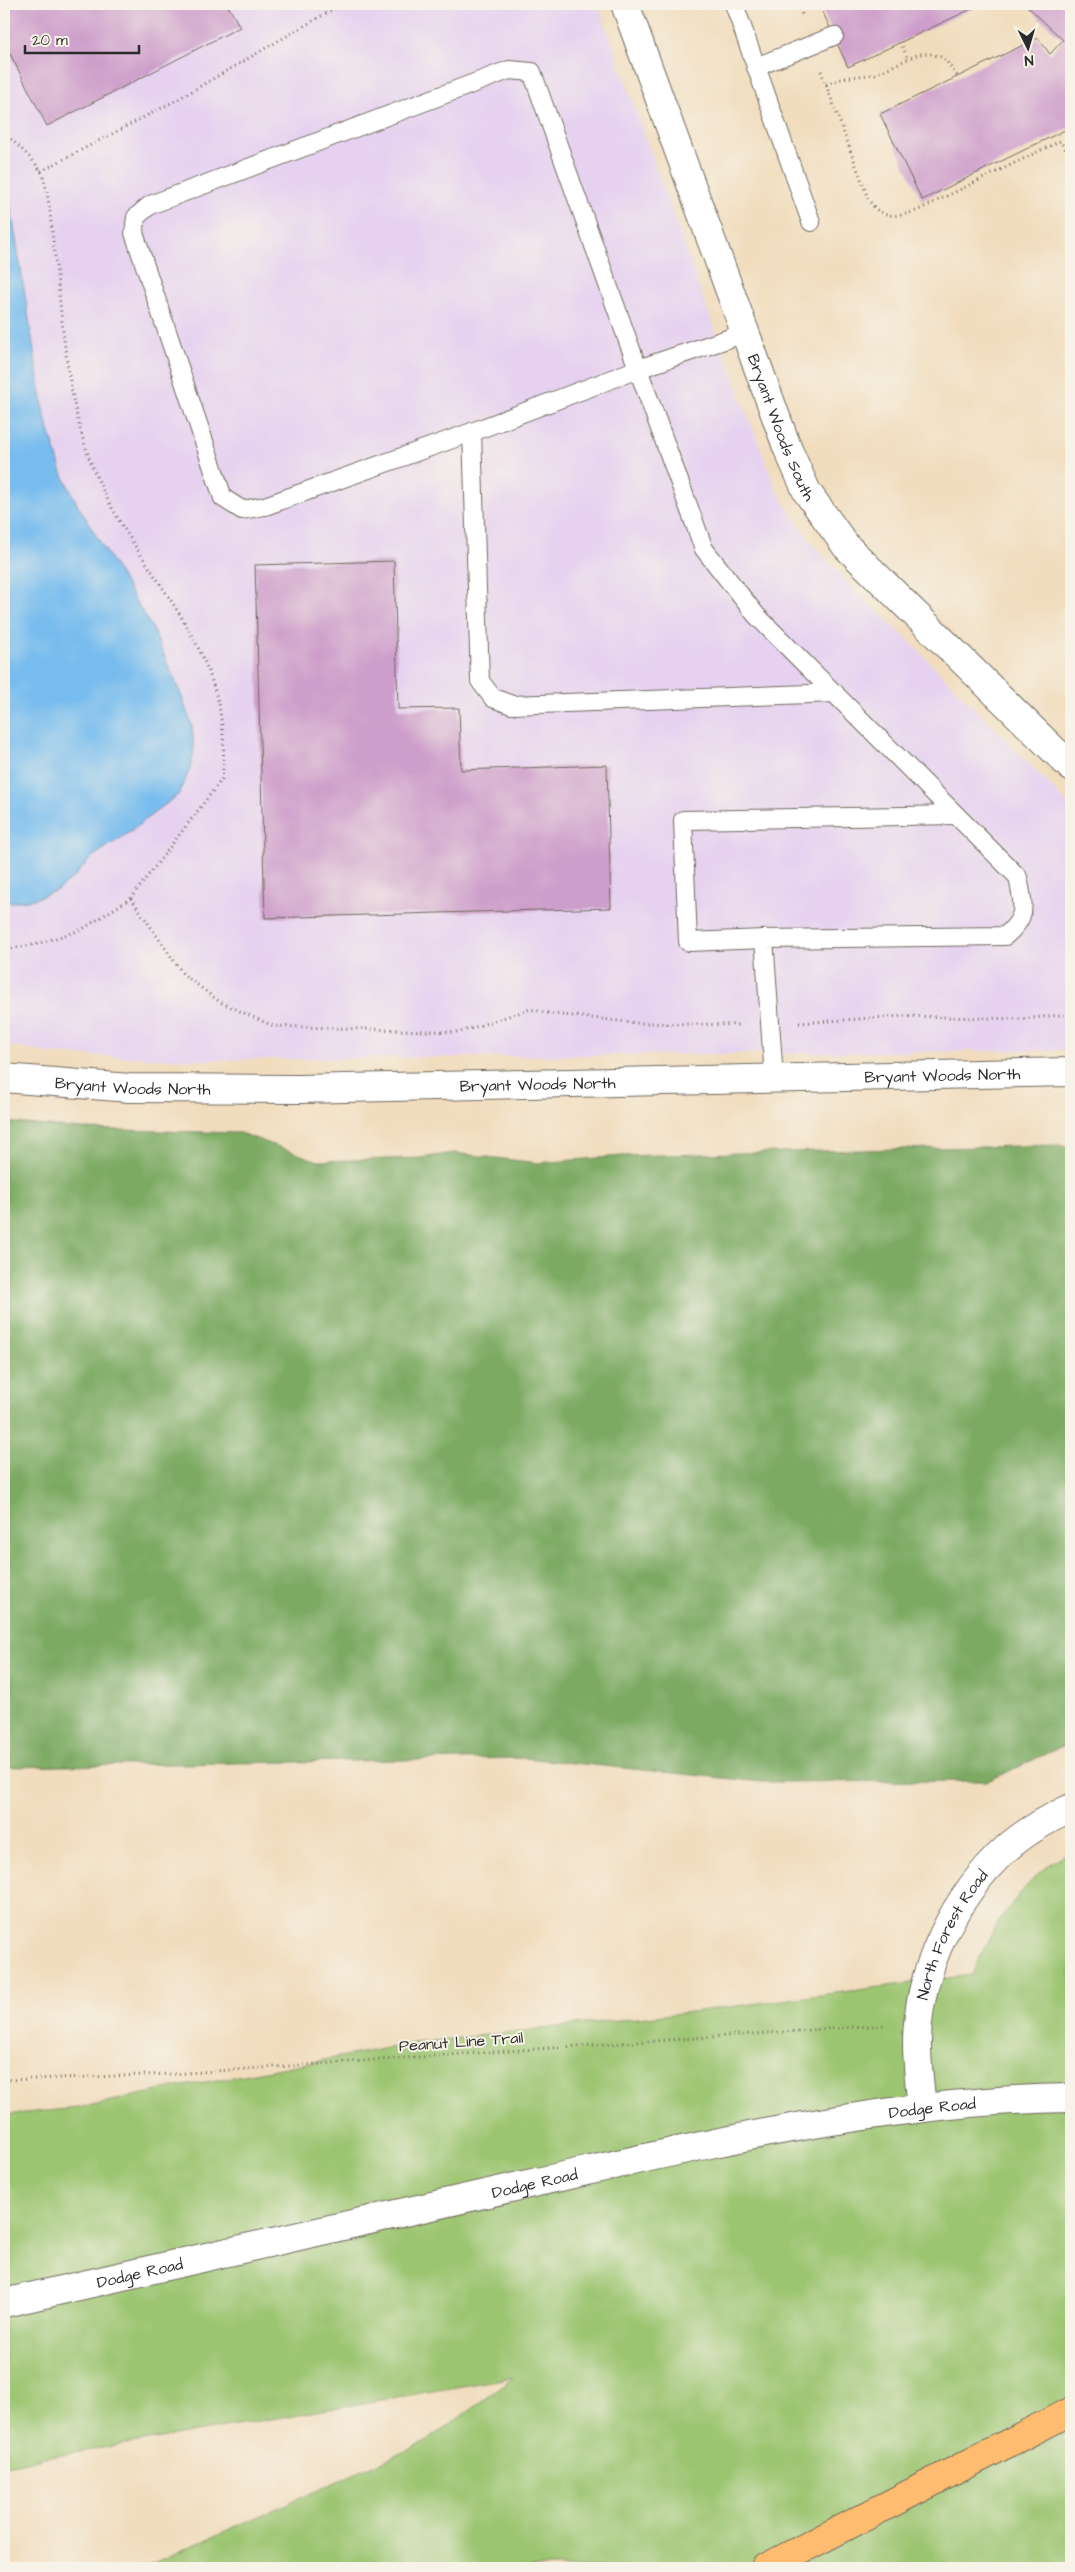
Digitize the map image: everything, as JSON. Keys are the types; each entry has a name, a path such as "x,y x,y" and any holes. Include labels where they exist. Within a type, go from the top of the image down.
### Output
{"highway":[{"path":"765,2568 1071,2411"}],"street":[{"name":"Bryant Woods South","path":"625,4 786,447 807,492 826,521 846,546 1071,767"},
{"name":"Bryant Woods North","path":"4,1078 130,1088 299,1089 1071,1072"},
{"name":"North Forest Road","path":"922,2108 917,2043 919,2023 927,1977 950,1920 962,1902 1006,1848 1027,1832 1071,1808"},
{"name":"Dodge Road","path":"4,2303 693,2147 841,2118 1030,2098 1071,2098"}],"lane":[{"path":"734,4 812,222"},
{"path":"756,67 834,36"},
{"path":"745,333 638,369 472,432 265,506 242,510 223,498 134,233 136,217 150,205 509,70 532,72 638,369 704,549 756,615 835,694 956,815 1018,877 1024,907 1019,925 1005,936 764,939 688,942 683,820 956,815"},
{"path":"472,432 480,681 493,698 512,705 835,694"},
{"path":"764,939 774,1078"}],"path":[{"path":"41,171 173,102 342,4"},
{"path":"798,4 805,22"},
{"path":"900,42 908,59"},
{"path":"826,84 844,78 875,74 919,54 939,55 948,62 958,77"},
{"path":"820,66 868,198 872,207 883,215 898,216 918,210 1060,142 1071,157"},
{"path":"4,132 41,171 49,209 70,375 77,415 88,456 123,529 159,580 204,656 220,709 223,735 222,779 131,898 81,930 37,944 4,950"},
{"path":"131,898 183,974 220,1002 273,1026 460,1032 530,1009 553,1014 637,1023 770,1025 902,1016 1021,1018 1071,1014"},
{"name":"Peanut Line Trail","path":"4,2080 173,2074 919,2023"}],"shaded area":[{"path":"4,4 598,4 701,293 777,491 809,540 855,591 907,639 1071,807 1071,1048 1062,1050 201,1060 52,1054 4,1045"}],"green space":[{"path":"4,1122 83,1129 240,1133 318,1161 420,1158 454,1153 538,1163 621,1156 1059,1145 1071,1148 1071,1742 988,1781 762,1782 524,1758 4,1767"},
{"path":"1071,1851 1071,2568 142,2568 426,2442 514,2377 4,2465 4,2115 78,2108 168,2089 415,2043 691,2012 972,1975 988,1940 1024,1888 1055,1861"}],"water":[{"path":"4,191 11,208 44,413 62,473 76,502 152,628 180,692 192,726 194,750 190,769 179,794 128,833 92,857 74,877 57,890 34,899 4,903"}],"building":[{"path":"4,4 227,4 240,27 47,126 4,42"},
{"path":"819,4 982,4 848,67"},
{"path":"1025,4 1071,4 1071,127 922,200 880,114 1038,38 1050,54 1063,40"},
{"path":"394,561 398,709 459,708 461,770 607,765 611,908 265,918 255,565"}]}
